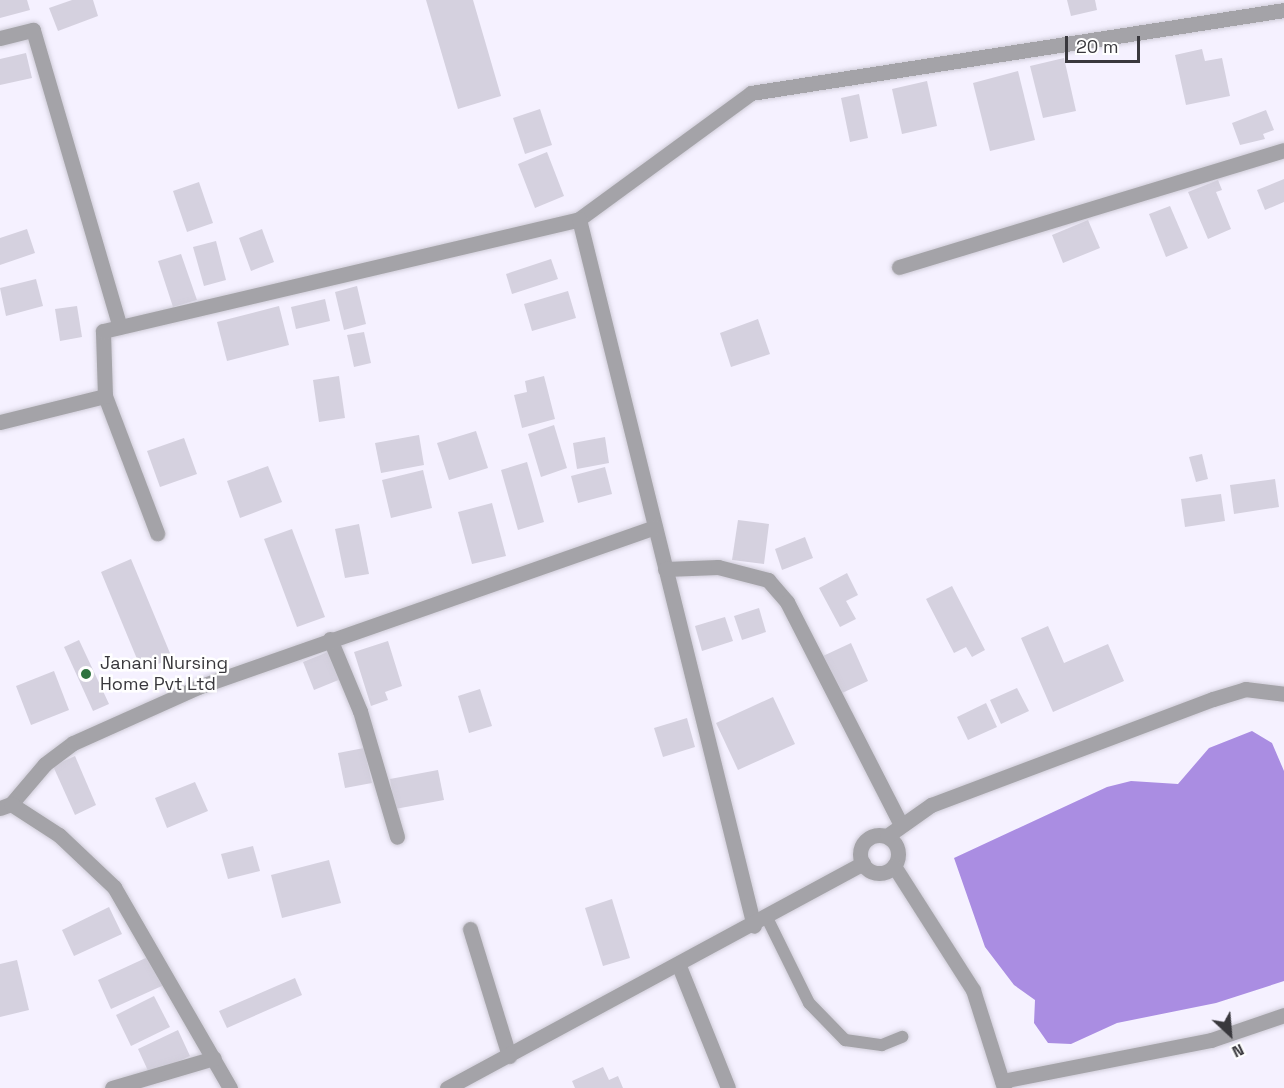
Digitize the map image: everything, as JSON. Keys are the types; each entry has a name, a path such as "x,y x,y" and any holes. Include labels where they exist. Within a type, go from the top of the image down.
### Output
{"street":[{"path":"157,533 105,396 103,330 579,219 751,93 1284,10"},
{"path":"0,38 33,30 120,327"},
{"path":"899,267 1284,150"},
{"path":"579,219 655,527 760,922"},
{"path":"0,422 105,396"},
{"path":"230,1088 114,887 59,835 5,806 45,764 73,742 198,687 655,527"},
{"path":"666,569 718,567 768,580 787,602 900,823"},
{"path":"330,639 360,711 397,837"},
{"path":"862,863 866,840 887,836 900,823 931,805 1213,699 1245,689 1284,694"},
{"path":"887,836 898,848 894,866 968,980 1003,1084 1211,1040 1284,1015"},
{"path":"447,1088 679,966 862,863"},
{"path":"862,863 878,873 894,866"},
{"path":"470,929 509,1056"},
{"path":"679,966 728,1088"},
{"path":"112,1088 214,1058"}],"lane":[{"path":"760,922 809,1003 845,1040 882,1045 902,1037"}],"shaded area":[{"path":"1252,731 1272,743 1284,771 1284,981 1216,1003 1117,1023 1071,1044 1048,1043 1034,1023 1035,1000 1014,985 985,947 954,858 1107,787 1131,781 1178,784 1209,748"}],"building":[{"path":"0,0 27,0 30,10 0,18"},
{"path":"72,0 93,0 98,16 58,31 49,8"},
{"path":"426,0 473,0 501,96 458,109"},
{"path":"1067,0 1095,0 1097,10 1071,16"},
{"path":"1202,49 1205,61 1222,58 1230,96 1186,105 1175,55"},
{"path":"26,53 32,78 0,85 0,59"},
{"path":"1064,58 1076,111 1043,118 1030,66"},
{"path":"1018,71 1035,140 990,151 973,83"},
{"path":"927,81 937,126 902,134 892,89"},
{"path":"859,94 868,138 850,142 841,98"},
{"path":"540,109 552,145 525,154 513,118"},
{"path":"1266,110 1274,130 1263,134 1265,139 1240,145 1232,123"},
{"path":"547,152 564,196 535,208 518,164"},
{"path":"1284,179 1284,202 1265,210 1257,190"},
{"path":"1218,180 1222,190 1216,192 1231,229 1208,239 1188,192"},
{"path":"199,182 213,223 187,232 173,191"},
{"path":"1170,206 1188,248 1166,257 1149,214"},
{"path":"1088,220 1100,248 1063,263 1052,235"},
{"path":"27,229 35,253 0,265 0,238"},
{"path":"262,229 274,262 251,271 239,238"},
{"path":"216,241 226,280 204,286 193,247"},
{"path":"181,254 197,300 173,307 158,261"},
{"path":"551,259 558,279 512,294 506,274"},
{"path":"36,279 43,306 6,316 0,288"},
{"path":"357,286 366,324 344,330 335,292"},
{"path":"568,291 576,318 532,331 524,304"},
{"path":"325,299 330,321 296,329 291,307"},
{"path":"77,306 82,337 60,341 55,309"},
{"path":"279,306 289,345 227,361 217,322"},
{"path":"758,319 770,354 731,367 720,333"},
{"path":"364,332 371,363 354,367 347,335"},
{"path":"339,376 345,418 319,422 313,380"},
{"path":"544,376 555,419 522,428 514,395 527,392 525,381"},
{"path":"554,425 567,468 541,477 528,434"},
{"path":"476,431 488,468 449,480 437,443"},
{"path":"419,435 424,465 381,473 375,443"},
{"path":"605,437 609,463 577,469 573,443"},
{"path":"184,438 197,474 160,487 147,451"},
{"path":"1202,454 1208,479 1196,482 1189,457"},
{"path":"527,462 544,522 518,530 501,470"},
{"path":"268,466 282,502 240,518 227,481"},
{"path":"605,467 612,494 578,503 571,476"},
{"path":"423,470 432,508 391,518 382,480"},
{"path":"1275,479 1279,507 1234,514 1230,485"},
{"path":"1221,494 1225,521 1185,527 1181,499"},
{"path":"492,503 506,556 472,564 458,512"},
{"path":"738,520 769,524 764,564 732,560"},
{"path":"359,524 369,574 345,578 335,529"},
{"path":"292,529 325,617 297,627 264,539"},
{"path":"805,537 813,558 782,570 775,549"},
{"path":"131,559 172,658 142,671 101,572"},
{"path":"847,573 858,595 846,601 856,619 840,627 819,588"},
{"path":"952,586 985,650 972,657 966,647 954,653 926,599"},
{"path":"759,608 766,632 742,640 734,616"},
{"path":"725,617 733,641 702,651 695,626"},
{"path":"1048,626 1064,663 1108,644 1124,681 1053,712 1021,638"},
{"path":"79,640 109,704 93,711 64,647"},
{"path":"388,641 402,686 385,692 388,700 371,706 354,652"},
{"path":"851,643 868,681 840,694 823,656"},
{"path":"330,651 341,679 314,690 303,662"},
{"path":"54,671 69,710 31,725 16,686"},
{"path":"1017,688 1029,711 1001,724 990,700"},
{"path":"480,689 492,726 469,733 458,696"},
{"path":"773,697 795,744 738,770 716,723"},
{"path":"986,703 997,727 968,740 957,717"},
{"path":"687,718 695,747 663,757 654,728"},
{"path":"364,748 372,783 345,788 338,753"},
{"path":"75,756 96,805 75,815 53,766"},
{"path":"438,770 444,800 395,809 390,779"},
{"path":"195,782 208,811 167,828 155,798"},
{"path":"253,846 260,871 228,879 221,854"},
{"path":"329,860 341,903 282,918 271,875"},
{"path":"612,899 630,958 603,966 585,908"},
{"path":"109,907 122,934 74,956 62,930"},
{"path":"150,956 164,985 111,1009 98,980"},
{"path":"17,960 29,1010 0,1017 0,964"},
{"path":"295,978 302,995 227,1028 219,1011"},
{"path":"154,996 170,1027 131,1046 116,1015"},
{"path":"178,1030 190,1056 150,1075 138,1049"},
{"path":"603,1067 609,1080 618,1076 623,1088 575,1088 572,1081"}],"place":[{"name":"Janani Nursing Home Pvt Ltd","path":"86,674"}]}
